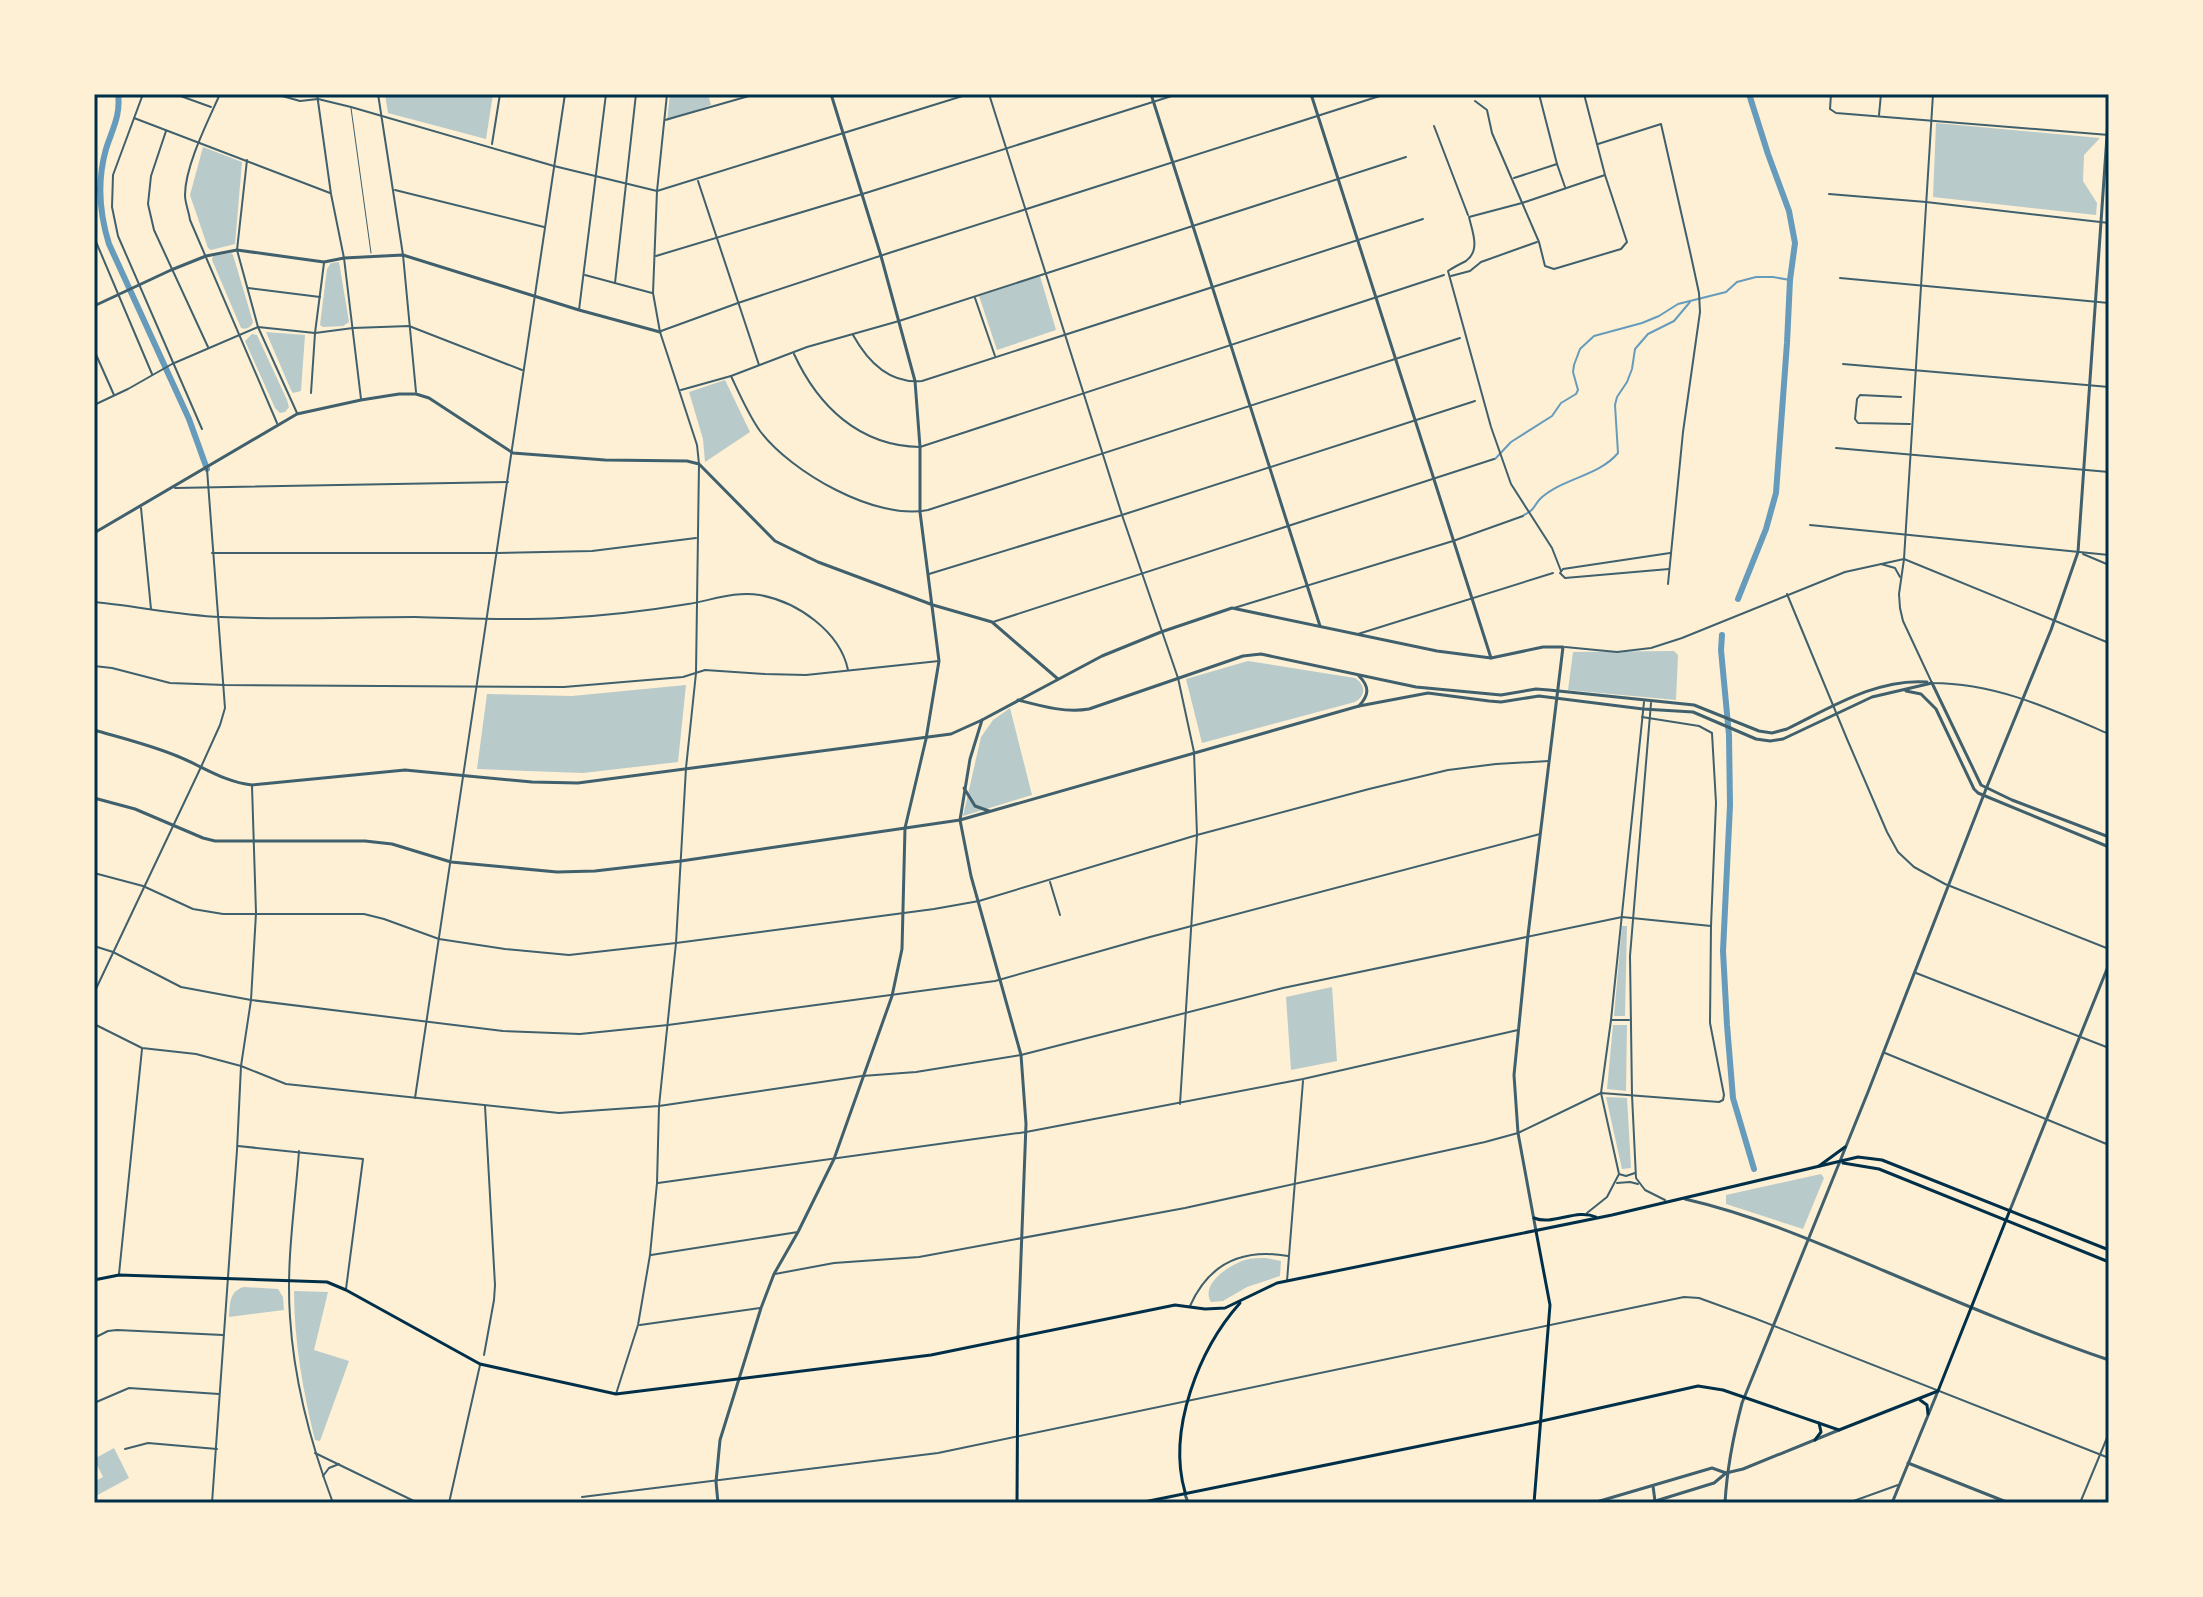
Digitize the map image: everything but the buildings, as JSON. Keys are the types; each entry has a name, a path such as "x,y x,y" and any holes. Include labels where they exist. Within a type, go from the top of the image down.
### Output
{"main road":[{"path":"1816,1168 1845,1147"},
{"path":"94,1280 119,1275 327,1282 480,1364 616,1394 931,1355 1175,1305 1215,1309 1234,1305 1265,1287 1287,1281 1598,1218 1858,1157 1882,1160 1936,1180 2109,1250"},
{"path":"1839,1162 1879,1169 2109,1262"},
{"path":"1932,1191 1936,1180"},
{"path":"1139,1503 1698,1386 1723,1390 1839,1430 1938,1391 2010,1210"},
{"path":"1577,1222 1587,1213"},
{"path":"1534,1218 1544,1220 1587,1213 1598,1218"},
{"path":"1534,1503 1550,1305 1536,1231"},
{"path":"2094,1256 2098,1245"},
{"path":"1185,1494 1181,1443 1189,1399 1206,1352 1242,1300"},
{"path":"1017,1503 1018,1337"},
{"path":"1917,1400 1927,1405 1928,1414"},
{"path":"1815,1440 1821,1432 1819,1423"}],"street":[{"path":"143,94 113,175 112,207 118,236 136,286 202,429"},
{"path":"175,94 214,108"},
{"path":"220,94 188,176 185,196 190,220 278,424"},
{"path":"275,94 300,101 318,99 351,107 554,166 657,191 969,94"},
{"path":"317,94 331,194 344,258 361,400"},
{"path":"378,94 403,255 416,394"},
{"path":"491,147 500,94"},
{"path":"415,1099 565,94"},
{"path":"579,310 606,94"},
{"path":"615,283 636,94"},
{"path":"616,1394 638,1325 650,1255 657,1183 659,1106 676,943 686,768 696,673 697,445 660,332 653,293 657,191 667,94"},
{"path":"663,121 756,94"},
{"path":"718,1503 716,1482 720,1440 761,1308 774,1274 834,1159 892,996 902,949 905,828 926,739 939,661 920,512 920,447 915,381 881,256 831,94"},
{"path":"989,94 1122,515 1178,678 1194,752 1197,835 1180,1104"},
{"path":"1151,94 1320,626"},
{"path":"654,257 1178,94"},
{"path":"1311,94 1491,658"},
{"path":"94,306 206,256 237,250 324,262 403,255 660,332 881,256 1386,94"},
{"path":"1539,94 1566,188"},
{"path":"1475,101 1487,110 1492,133 1539,242 1545,266 1554,269 1621,249 1627,242 1605,175 1584,94"},
{"path":"1831,94 1830,109 1836,113 2108,135"},
{"path":"1879,115 1881,94"},
{"path":"1933,94 1904,559 1900,578 1903,621 1978,780 1986,789 2109,837"},
{"path":"1725,1503 1726,1473 1745,1397 2054,622 2078,552 2109,107"},
{"path":"134,118 331,194"},
{"path":"1598,144 1661,124 1694,268 1700,312 1683,432 1668,584"},
{"path":"1434,126 1469,217 1475,242 1467,260 1453,267 1447,275 1491,427 1511,484 1552,548 1561,576 1670,569"},
{"path":"166,131 151,176 148,204 154,230 209,348"},
{"path":"94,148 94,157"},
{"path":"680,391 731,376 807,347 899,321 1406,157"},
{"path":"247,160 237,250 258,327 297,414"},
{"path":"1513,178 1557,164"},
{"path":"1469,217 1605,175"},
{"path":"697,179 759,366"},
{"path":"394,189 545,227"},
{"path":"1829,194 2109,223"},
{"path":"853,335 876,366 894,378 915,381 1423,219"},
{"path":"94,237 121,293 153,376"},
{"path":"793,353 806,380 831,410 863,434 899,445 920,447 1447,275 1456,276 1481,262 1539,242"},
{"path":"1467,260 1472,268"},
{"path":"311,393 324,262"},
{"path":"584,275 653,293"},
{"path":"1840,278 2109,303"},
{"path":"247,287 320,297"},
{"path":"974,296 995,358"},
{"path":"94,405 172,364 258,327 315,333 409,326 523,371"},
{"path":"731,376 760,431 773,446 813,478 863,501 911,513 1460,338"},
{"path":"94,350 114,396"},
{"path":"1843,364 2109,387"},
{"path":"94,533 297,414 361,400 416,394 429,398 513,453 699,464 775,541 818,562 933,605 992,622 1058,679"},
{"path":"1901,397 1860,395 1855,419 1858,423 1912,424"},
{"path":"927,574 1122,515 1475,401"},
{"path":"1836,448 2109,472"},
{"path":"992,622 1494,459"},
{"path":"94,993 201,767 225,708 207,469"},
{"path":"173,488 508,482"},
{"path":"141,507 151,609"},
{"path":"94,730 158,749 231,781 252,785 405,770 532,782 578,783 926,739 951,734 982,720 1102,656 1161,632 1453,541 1523,516"},
{"path":"1810,525 2109,555"},
{"path":"212,553 592,551 697,538"},
{"path":"2078,552 2109,565"},
{"path":"1561,571 1671,553"},
{"path":"1232,608 1437,651 1491,658 1543,647 1635,651 1682,638 1845,572 1904,559 2109,643"},
{"path":"1877,564 1895,568 1900,578"},
{"path":"1357,634 1553,573"},
{"path":"1787,594 1833,707 1898,852 1914,867 1948,886 2109,949"},
{"path":"94,602 219,617 558,619 628,614 697,603 717,596 759,595 798,609 822,628 842,652 848,671"},
{"path":"1536,1231 1518,1133 1514,1075 1563,647"},
{"path":"1018,700 1079,711 1113,703 1243,656 1261,654 1416,687 1501,695 1536,689 1694,705 1759,731 1772,733 1893,683 1917,681 1968,685 2024,698 2109,734"},
{"path":"94,666 170,683 564,687 683,677 705,670 806,675 939,661"},
{"path":"1357,675 1366,682 1368,689 1366,698 1359,706"},
{"path":"94,798 135,809 215,841 365,841 392,844 451,862 557,872 595,871 960,820 1359,706 1428,693 1501,702 1539,696 1693,712 1756,739 1770,741 1783,739 1872,697 1932,683"},
{"path":"1898,691 1912,691 1929,699 1974,789 1983,796 2109,847"},
{"path":"1469,699 1470,693"},
{"path":"1587,1213 1607,1197 1619,1174 1601,1093 1644,701"},
{"path":"1639,1184 1630,1020 1632,918 1652,702"},
{"path":"774,1274 834,1263 919,1257 1185,1208 1518,1133 1601,1093 1723,1100 1710,1023 1716,803 1712,733 1699,726 1642,717"},
{"path":"982,720 972,750 960,820 967,859 1021,1055 1026,1132 1018,1337"},
{"path":"94,873 143,886 193,909 223,914 364,914 439,939 569,955 979,901 1197,835 1448,770 1550,760"},
{"path":"212,1503 241,1066 251,1000 256,913 252,785"},
{"path":"964,788 975,806 989,811"},
{"path":"2054,825 2056,816"},
{"path":"2061,827 2063,819"},
{"path":"94,946 113,952 181,987 251,1000 503,1031 580,1034 892,996 1001,979 1541,833"},
{"path":"1049,880 1060,915"},
{"path":"94,1024 142,1048 196,1054 241,1066 286,1084 559,1113 659,1106 1021,1055 1283,988 1622,917 1711,926"},
{"path":"2010,1210 2109,964"},
{"path":"1915,972 2109,1048"},
{"path":"1611,1020 1630,1020"},
{"path":"657,1183 1026,1132 1303,1079 1519,1030"},
{"path":"119,1275 142,1048"},
{"path":"1884,1053 2109,1145"},
{"path":"1287,1281 1303,1079"},
{"path":"484,1355 495,1285 485,1106"},
{"path":"238,1146 363,1159 346,1290"},
{"path":"299,1151 289,1280 290,1318 301,1397 314,1452 333,1503"},
{"path":"1619,1174 1626,1176 1636,1172"},
{"path":"1615,1184 1639,1184 1666,1201"},
{"path":"1681,1198 1711,1205 1809,1239 2041,1337 2109,1360"},
{"path":"650,1255 798,1232"},
{"path":"1190,1306 1203,1282 1229,1261 1264,1253 1289,1256"},
{"path":"582,1497 938,1453 1684,1297 1699,1298 1775,1326 2109,1458"},
{"path":"638,1325 761,1308"},
{"path":"94,1338 117,1330 224,1335"},
{"path":"449,1503 480,1364"},
{"path":"94,1403 129,1388 220,1394"},
{"path":"1892,1503 1938,1391"},
{"path":"1649,1503 1714,1483 1726,1473 1839,1430"},
{"path":"2080,1503 2109,1433"},
{"path":"125,1449 148,1443 217,1449"},
{"path":"314,1452 418,1503"},
{"path":"1908,1463 2009,1503"},
{"path":"323,1476 329,1468 341,1464"},
{"path":"1596,1503 1712,1468 1726,1473"},
{"path":"1848,1503 1899,1484"},
{"path":"1653,1486 1655,1501"},
{"path":"1185,1494 1188,1503"},
{"path":"145,1503 190,1503"}],"lane":[{"path":"351,107 372,256"}],"shaded area":[{"path":"385,94 493,94 486,139 388,113"},
{"path":"670,94 708,94 711,105 667,121"},
{"path":"1936,123 2100,138 2084,155 2083,181 2097,203 2096,215 1933,197"},
{"path":"203,147 242,162 235,244 211,250 190,195"},
{"path":"231,253 253,322 247,328 241,328 212,260 213,256"},
{"path":"339,262 349,322 343,326 323,327 320,325 327,269 331,263"},
{"path":"1040,276 1056,330 997,350 979,296"},
{"path":"266,332 305,335 301,391 293,393 291,390"},
{"path":"252,334 257,335 287,400 289,407 285,412 280,413 275,408 245,341"},
{"path":"725,380 750,432 705,462 703,439 689,392"},
{"path":"1674,651 1678,655 1676,700 1568,690 1573,652"},
{"path":"1248,661 1355,678 1363,687 1363,693 1355,702 1202,743 1186,679"},
{"path":"686,685 678,762 583,773 477,769 487,694 572,696"},
{"path":"1010,708 1032,795 963,816 981,737 993,720"},
{"path":"1622,926 1627,926 1625,1016 1614,1016"},
{"path":"1332,987 1337,1061 1291,1070 1286,997"},
{"path":"1613,1025 1627,1025 1626,1091 1607,1089"},
{"path":"1606,1097 1627,1098 1631,1168 1622,1169"},
{"path":"1821,1174 1824,1178 1803,1229 1726,1204 1726,1195"},
{"path":"1266,1258 1281,1261 1280,1276 1247,1287 1223,1301 1211,1302 1209,1289 1224,1271 1245,1260"},
{"path":"244,1287 278,1289 283,1297 284,1310 229,1317 233,1295"},
{"path":"294,1291 328,1292 314,1350 349,1361 320,1441 315,1440 303,1385"},
{"path":"114,1448 129,1478 94,1497 94,1482 103,1477 94,1459"}],"waterway":[{"path":"118,94 117,116 101,173 101,208 106,232 189,419 207,469"},
{"path":"1738,599 1766,529 1776,493 1795,243 1789,211 1749,94"},
{"path":"1495,459 1511,442 1552,416 1561,403 1576,394 1574,365 1580,349 1594,336 1642,323 1678,304 1726,292 1737,282 1756,277 1790,280"},
{"path":"1524,515 1550,491 1601,467 1618,453 1615,405 1632,369 1635,349 1648,334 1674,321 1690,302"},
{"path":"1722,635 1730,805 1723,951 1727,1025 1733,1098 1754,1169"}]}
